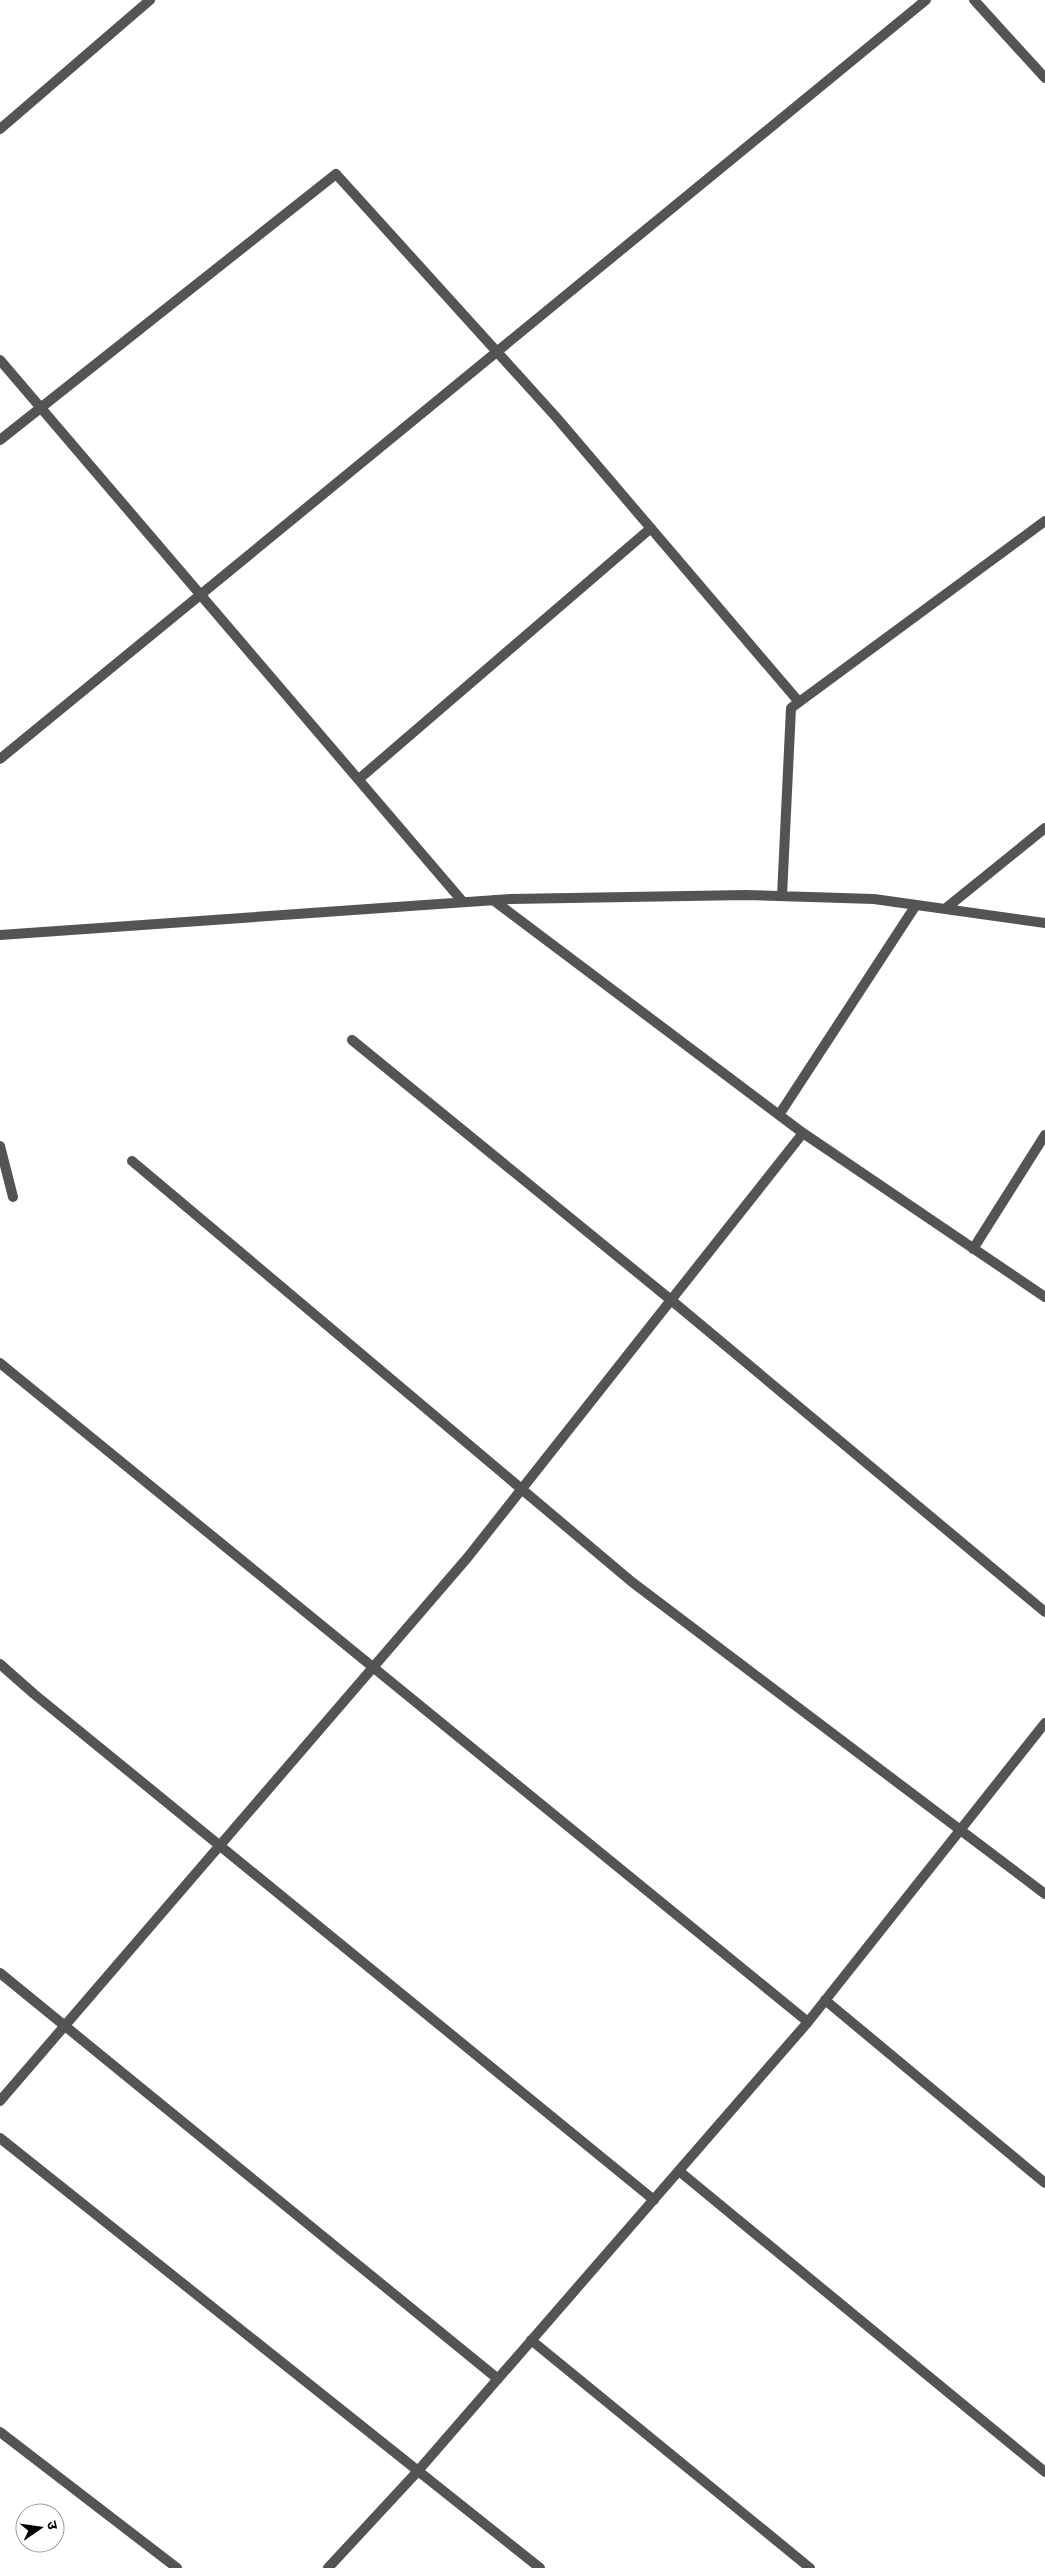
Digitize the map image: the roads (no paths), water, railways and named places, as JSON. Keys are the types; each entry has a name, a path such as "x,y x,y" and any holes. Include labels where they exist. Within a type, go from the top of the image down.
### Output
{"street":[{"path":"0,129 150,0"},
{"path":"0,759 926,0"},
{"path":"974,0 1045,78"},
{"path":"0,440 336,174 497,352 652,528 799,702"},
{"path":"0,360 463,902"},
{"path":"782,896 791,708 1045,521"},
{"path":"359,779 652,528"},
{"path":"945,909 1045,828"},
{"path":"0,935 493,900 782,896 874,899 1045,923"},
{"path":"493,900 803,1133 1045,1297"},
{"path":"779,1115 916,905"},
{"path":"352,1040 671,1300 1045,1612"},
{"path":"0,2101 468,1557 803,1133"},
{"path":"973,1248 1045,1135"},
{"path":"0,1146 12,1197"},
{"path":"132,1161 632,1582 1045,1894"},
{"path":"0,1363 808,2022"},
{"path":"0,1664 34,1694 654,2200"},
{"path":"328,2568 417,2472 808,2022 1045,1723"},
{"path":"0,1973 498,2379"},
{"path":"825,2000 1045,2183"},
{"path":"0,2138 417,2472 540,2568"},
{"path":"679,2170 1045,2472"},
{"path":"531,2340 810,2568"},
{"path":"0,2432 177,2568"}]}
